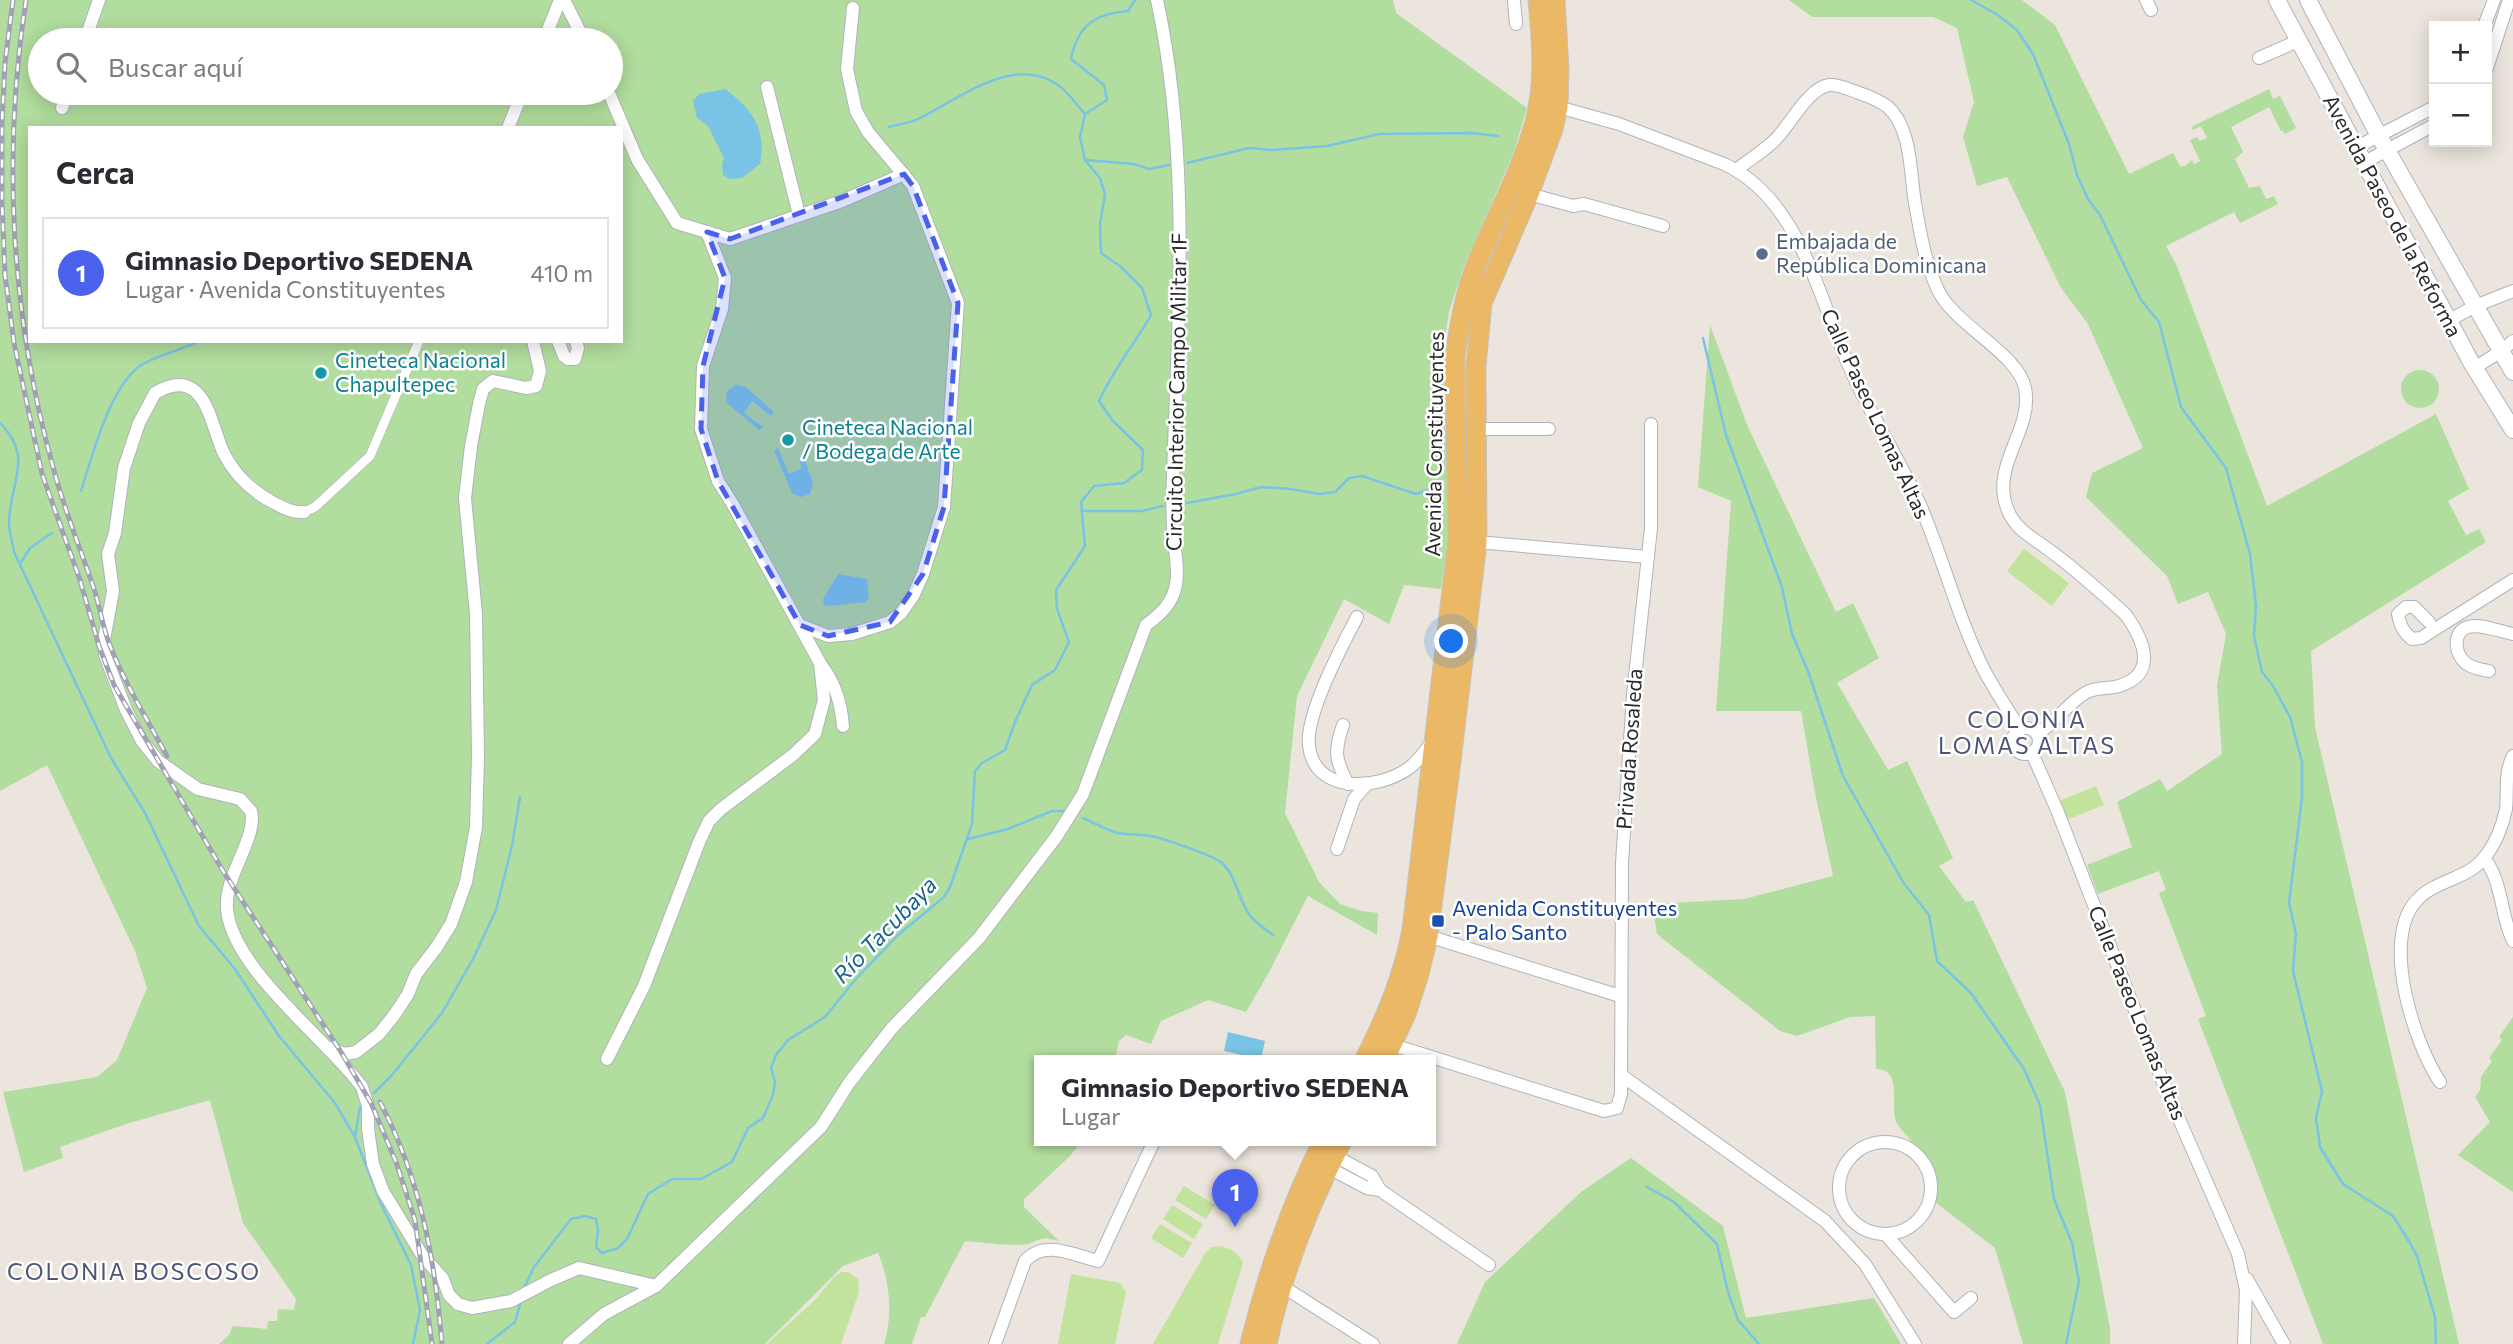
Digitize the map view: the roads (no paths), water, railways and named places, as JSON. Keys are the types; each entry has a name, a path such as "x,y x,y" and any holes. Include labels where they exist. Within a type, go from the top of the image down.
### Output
{"highway":[{"name":"Avenida Constituyentes","path":"1367,1055 1396,994 1408,953 1417,900 1458,539 1455,357 1458,330 1474,270 1534,128 1542,72 1538,0"},
{"name":"Avenida Constituyentes","path":"1388,1053 1419,974 1428,936 1453,748 1477,542 1476,366 1482,303 1529,194 1553,129 1558,107 1559,68 1555,0"},
{"path":"1267,1344 1282,1286 1332,1151"},
{"path":"1250,1344 1272,1266 1293,1210 1332,1151"}],"main road":[{"name":"Avenida Paseo de la Reforma","path":"2277,0 2448,321 2513,430"},
{"name":"Avenida Paseo de la Reforma","path":"2308,0 2383,143 2513,372"}],"street":[{"path":"89,28 99,0"},
{"path":"549,28 562,0"},
{"path":"562,0 577,28"},
{"name":"Circuito Interior Campo Militar 1F","path":"569,1344 604,1314 656,1286 821,1127 849,1083 891,1028 979,938 1083,794 1146,625 1159,616 1170,602 1177,582 1171,511 1179,283 1178,137 1173,88 1157,0"},
{"path":"1514,0 1516,24"},
{"path":"2486,21 2494,0"},
{"path":"2492,53 2509,0"},
{"path":"800,625 828,636 852,634 890,622 901,613 923,574 944,507 958,303 914,186 868,132 856,111 847,69 853,8"},
{"path":"2259,58 2298,41"},
{"path":"1736,170 1776,139 1809,97 1828,85 1841,86 1868,96 1888,107 1899,124 1907,148 1922,240 1932,278 1953,310 2011,363 2025,388 2022,422 2006,463 2002,482 2004,500 2011,518 2027,537 2045,547 2126,615 2144,650 2141,671 2135,678 2115,687 2089,691 2048,728 2037,734"},
{"path":"767,88 799,215"},
{"path":"509,126 517,105"},
{"path":"614,105 637,159 677,223 730,239 842,201 904,174"},
{"name":"Calle Paseo Lomas Altas","path":"1558,107 1619,124 1736,170 1766,195 1794,235 1870,414 1892,449 1920,506 1985,672 2020,729"},
{"path":"2359,156 2383,143 2429,111"},
{"path":"2383,143 2429,127"},
{"path":"1529,194 1573,206 1584,204 1664,226"},
{"path":"706,232 725,278 722,309 703,366 701,429 718,481 832,680 841,707 843,726"},
{"path":"2448,321 2475,306 2513,291"},
{"path":"2474,368 2513,341"},
{"path":"418,343 370,456 314,507 304,512 288,510 266,499 236,473 224,454 207,404 198,394 186,387 173,386 155,393 133,438 122,476 115,533 108,554 113,596 104,647 123,703 142,741 158,761 198,789 240,799 251,811 251,827 229,885 229,919 244,952 262,976 365,1093 369,1138 379,1182 387,1200 422,1255 443,1279 449,1295 458,1304 467,1307 511,1301 579,1268 656,1286"},
{"path":"325,1046 345,1054 356,1052 379,1034 408,994 416,974 450,925 466,882 476,827 478,757 476,614 466,498 471,446 483,389 493,381 526,388 536,386 540,371 533,343"},
{"path":"559,343 564,356 575,359 576,343"},
{"name":"Privada Rosaleda","path":"1436,1066 1604,1111 1617,1108 1621,1094 1622,863 1633,695 1651,528 1651,425"},
{"path":"1477,429 1549,429"},
{"path":"1477,542 1648,556"},
{"path":"2429,622 2414,607 2406,607 2398,614 2405,634 2412,639 2421,638 2513,580"},
{"path":"1357,617 1334,665 1308,734 1313,761 1332,778 1348,784 1366,785 1401,773 1416,763 1435,737"},
{"path":"2489,671 2467,664 2459,656 2456,647 2458,636 2469,627 2513,634"},
{"path":"607,1059 644,986 709,821 793,755 815,734 824,700 820,663"},
{"path":"1343,725 1336,744 1336,757 1348,784"},
{"path":"2028,728 2037,734 2039,745 2032,753 2022,754 2014,747 2013,737 2020,729 2028,728"},
{"name":"Calle Paseo Lomas Altas","path":"2032,753 2057,810 2157,1068 2211,1188 2244,1272"},
{"path":"2440,1082 2420,1044 2412,1018 2400,960 2399,945 2403,924 2415,901 2428,890 2475,867 2484,858 2503,820 2507,772 2513,757"},
{"path":"1401,773 1422,780 1430,787"},
{"path":"1337,849 1354,799 1366,785"},
{"path":"2484,858 2496,876 2501,904 2513,941"},
{"path":"1428,936 1620,996"},
{"path":"1621,1074 1825,1221 1865,1264 1915,1344"},
{"path":"1884,1142 1898,1143 1911,1149 1922,1159 1929,1172 1931,1187 1930,1201 1913,1225 1886,1235 1859,1227 1848,1217 1841,1204 1839,1190 1840,1175 1857,1151 1869,1144 1884,1142"},
{"path":"995,1344 1025,1261 1034,1251 1045,1248 1098,1261 1152,1146"},
{"path":"1332,1151 1367,1188 1380,1190 1489,1265"},
{"path":"1825,1221 1841,1204"},
{"path":"1886,1235 1954,1312 1971,1298"},
{"path":"2244,1272 2244,1344"},
{"path":"2244,1272 2284,1344"},
{"path":"1282,1286 1373,1344"}],"water":[{"path":"725,89 750,112 761,140 760,164 742,178 729,179 723,175 724,158 708,126 697,118 693,101 699,94"},
{"path":"735,385 746,387 774,412 771,416 752,401 744,413 763,427 759,430 726,402 727,391"},
{"path":"778,448 789,474 802,468 799,460 804,458 813,483 810,494 801,497 792,493 774,450"},
{"path":"838,574 867,579 869,598 865,602 824,605 823,599"},
{"path":"1228,1032 1265,1041 1262,1055 1224,1051"}],"waterway":[{"name":"Río Tacubaya","path":"524,1288 534,1267 571,1219 585,1216 596,1219 596,1247 602,1253 618,1248 627,1239 648,1194 672,1179 701,1179 732,1162 748,1128 763,1118 773,1095 775,1082 771,1068 776,1055 788,1040 825,1017 855,980 897,936 944,897 972,824 975,771 982,763 1005,750 1032,685 1055,670 1069,642 1057,609 1056,590 1085,546 1081,502 1094,486 1124,483 1142,470 1143,450 1113,421 1099,401 1151,315 1142,288 1120,266 1101,253 1100,224 1105,194 1100,178 1085,160 1080,137 1085,114 1107,100 1104,85 1071,59 1078,38 1089,23 1106,15 1128,11 1135,0"},
{"path":"1971,0 1998,15 2017,30 2033,54 2088,199 2100,215 2141,300 2159,322 2181,407 2226,468 2250,554 2256,606 2254,636 2262,672 2290,717 2302,762 2302,797 2289,903 2296,934 2293,971 2322,1091 2316,1118 2320,1147 2343,1184 2393,1216 2410,1243 2417,1256 2435,1317 2436,1344"},
{"path":"889,127 916,120 987,82 1023,74 1041,77 1058,85 1084,113"},
{"path":"1187,163 1249,148 1271,150 1327,146 1379,134 1471,133 1498,136"},
{"path":"1086,160 1134,164 1149,169 1169,165"},
{"path":"1703,338 1726,435 1782,587 1792,634 1808,671 1843,776 1903,882 1929,915 1937,961 1971,993 2024,1069 2040,1105 2054,1199 2072,1243 2079,1282 2066,1344"},
{"path":"81,491 104,422 121,387 143,364 194,343"},
{"path":"0,423 16,448 18,460 9,524 14,552 111,758 145,813 199,926 235,969 279,1036 335,1103 355,1137 381,1204 411,1265 420,1310 413,1344"},
{"path":"1181,504 1261,487 1319,494 1335,492 1349,478 1362,476 1416,494 1433,488"},
{"path":"1083,511 1142,511 1163,506"},
{"path":"20,564 30,548 52,533"},
{"path":"374,1093 442,1013 473,959 496,910 512,846 520,797"},
{"path":"968,839 1008,829 1052,811 1065,811"},
{"path":"1083,818 1118,833 1146,835 1165,840 1221,862 1230,874 1249,914 1273,935"},
{"path":"355,1137 360,1107"},
{"path":"1647,1187 1674,1202 1717,1244 1728,1292 1738,1320 1759,1344"},
{"name":"Río Tacubaya","path":"487,1344 515,1322 521,1301"}],"railway":[{"path":"13,0 5,63 2,122 5,275 14,343 42,474 114,685 223,871 341,1052 371,1103 396,1162 415,1220 432,1344"},
{"path":"26,0 14,117 13,176 15,235 28,352 53,467 95,592 107,637 129,686 167,756"},
{"path":"380,1102 406,1160 423,1220 435,1281 442,1344"}],"place":[{"name":"Embajada de República Dominicana","path":"1762,254"},
{"name":"Cineteca Nacional Chapultepec","path":"321,373"},
{"name":"Cineteca Nacional / Bodega de Arte","path":"788,440"},
{"name":"Avenida Constituyentes - Palo Santo","path":"1438,921"},
{"name":"Gimnasio Deportivo SEDENA","path":"1235,1227"}],"district":[{"name":"COLONIA LOMAS ALTAS","path":"2027,733"},
{"name":"COLONIA BOSCOSO","path":"134,1272"}]}
